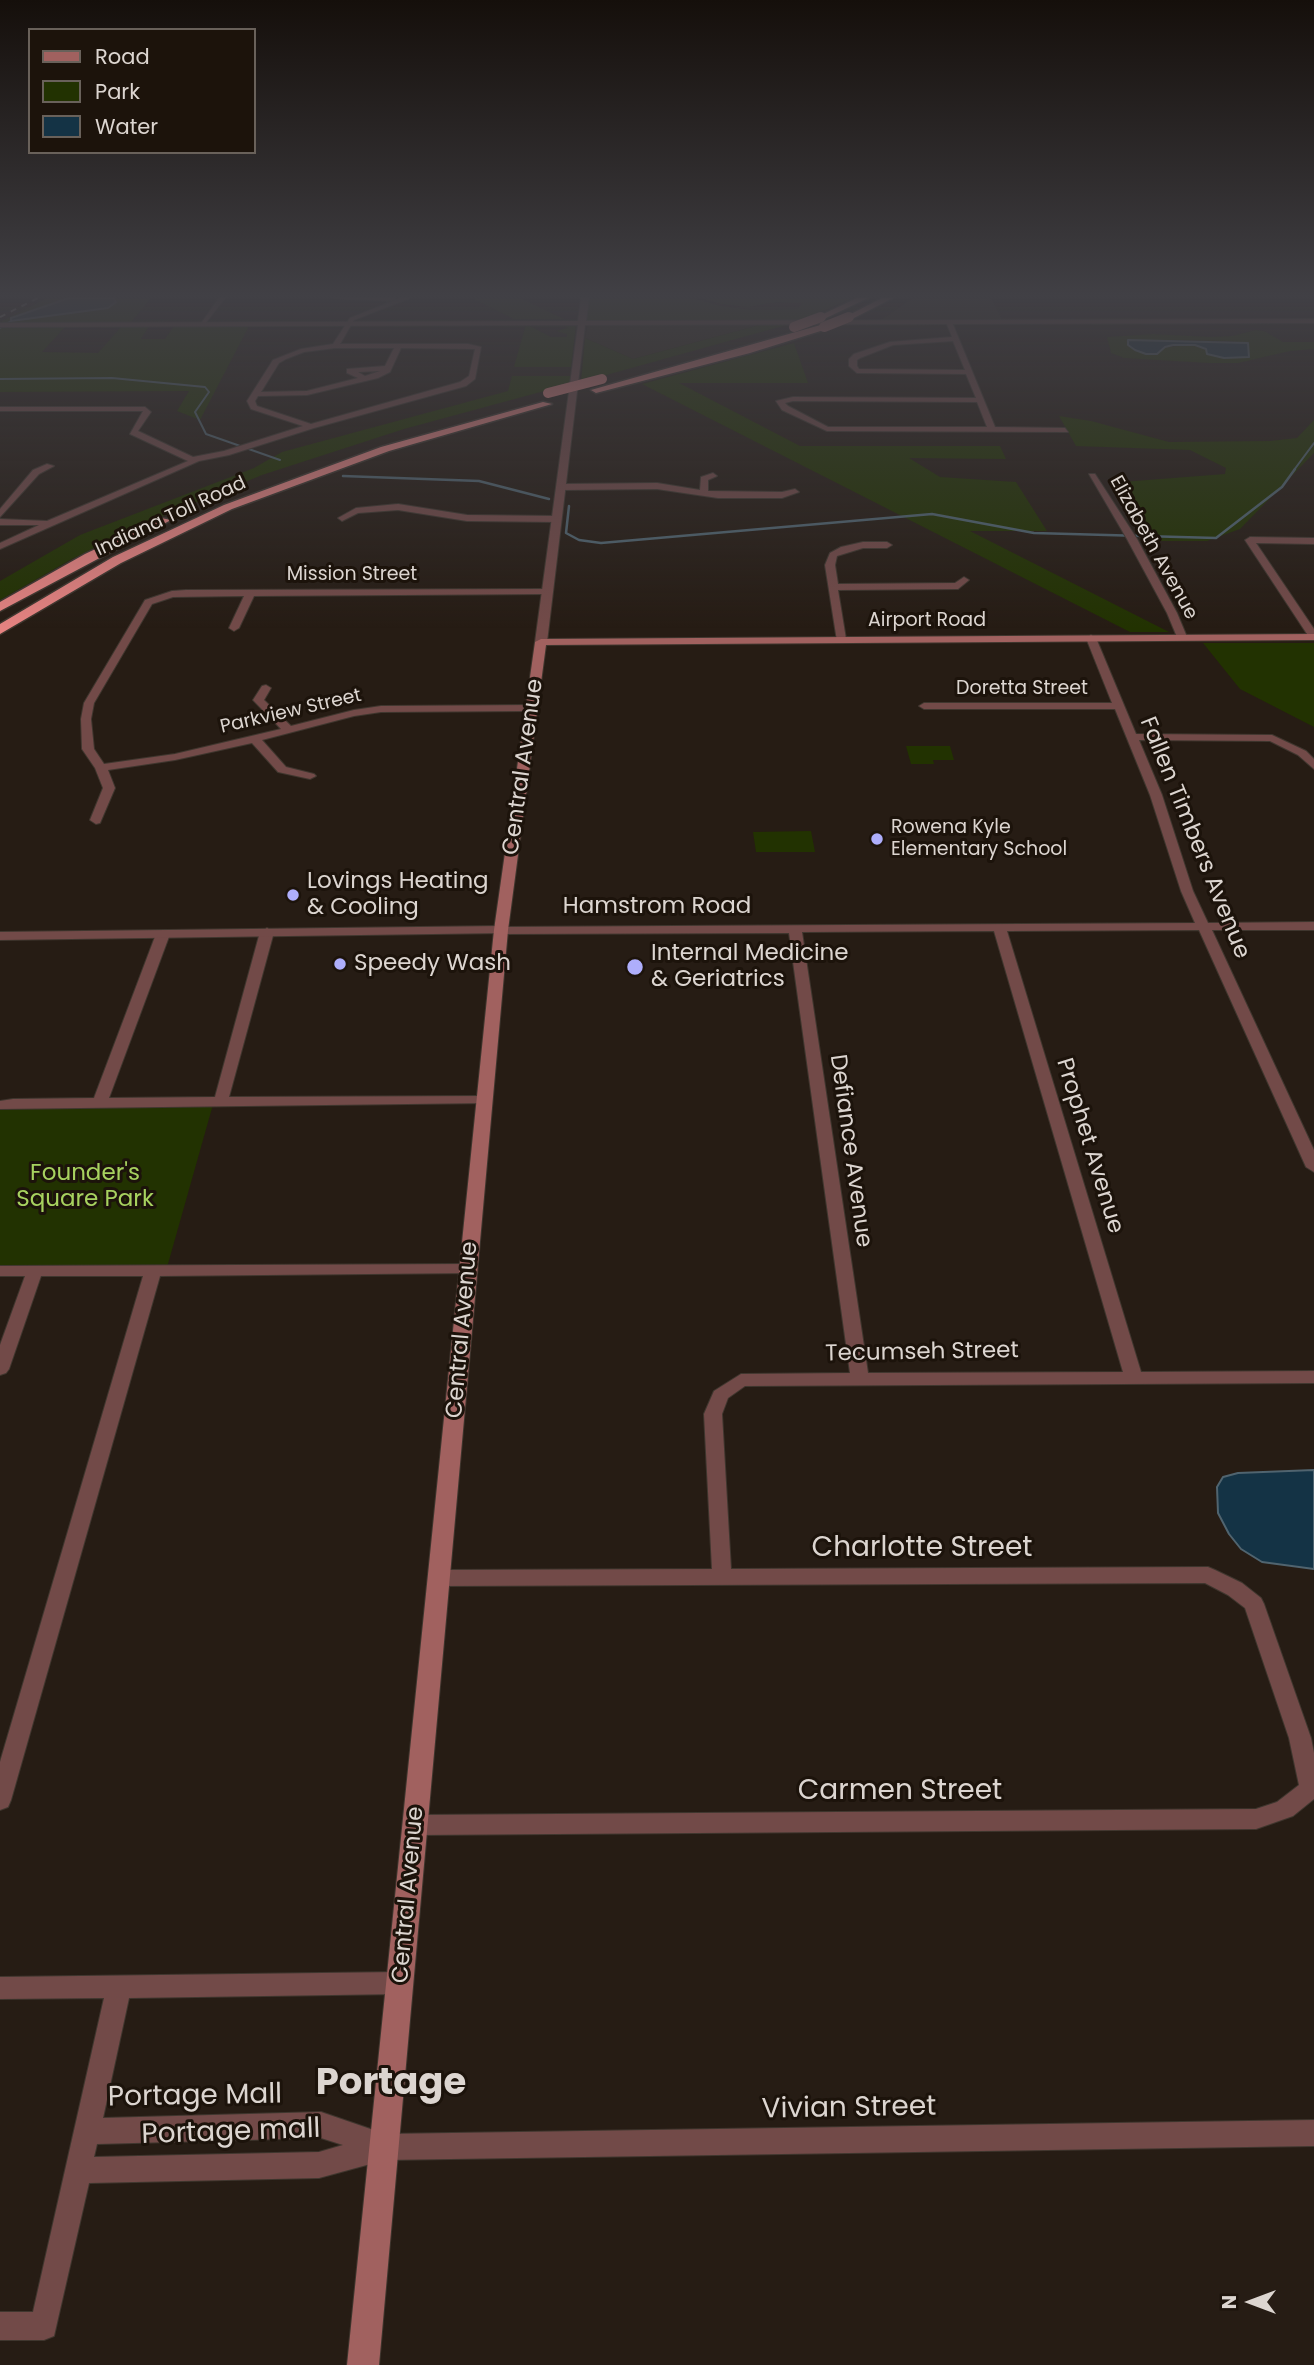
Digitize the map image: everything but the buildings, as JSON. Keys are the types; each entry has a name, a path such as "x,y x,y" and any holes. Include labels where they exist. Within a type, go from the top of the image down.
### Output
{"highway":[{"name":"Indiana Toll Road","path":"324,458 432,424 501,408"},
{"name":"Indiana Toll Road","path":"0,630 117,560 228,507 385,449 514,408"},
{"name":"Indiana Toll Road","path":"214,499 236,490"},
{"name":"Indiana Toll Road","path":"0,607 89,557 180,513"}],"main road":[{"name":"Airport Road","path":"541,642 1314,637"},
{"name":"Central Avenue","path":"363,2365 501,930 541,642"}],"street":[{"path":"258,408 311,426"},
{"path":"0,409 145,409 147,412 133,432 195,459 238,450 375,408"},
{"name":"Central Avenue","path":"541,642 572,408"},
{"path":"786,408 827,429 1065,429"},
{"path":"983,408 992,429"},
{"path":"0,546 50,522 189,466 195,459"},
{"path":"0,514 36,472 50,466"},
{"path":"704,494 704,479 713,476"},
{"name":"Elizabeth Avenue","path":"1092,476 1131,537 1182,637"},
{"path":"562,487 657,486 704,494 782,495 795,492"},
{"path":"342,518 356,511 398,507 467,518 557,519"},
{"path":"0,522 50,522"},
{"path":"1314,541 1250,541 1314,637"},
{"path":"841,639 830,565 833,555 844,549 863,545 887,545"},
{"path":"833,587 958,586 964,580"},
{"name":"Mission Street","path":"101,768 88,749 86,719 89,703 148,602 159,597 186,593 546,592"},
{"path":"234,628 250,593"},
{"name":"Fallen Timbers Avenue","path":"1091,638 1156,795 1187,891 1314,1167"},
{"path":"266,688 258,700 287,729"},
{"name":"Doretta Street","path":"924,706 1119,706"},
{"name":"Parkview Street","path":"101,768 175,757 354,713 381,709 533,708"},
{"path":"1130,737 1272,738 1302,752 1314,766"},
{"path":"255,739 282,770 310,776"},
{"path":"96,820 108,794 107,780 101,768"},
{"name":"Hamstrom Road","path":"0,936 501,930 1314,926"},
{"name":"Prophet Avenue","path":"1000,929 1133,1376"},
{"name":"Defiance Avenue","path":"795,930 860,1378"},
{"path":"221,1101 267,932"},
{"path":"100,1102 163,934"},
{"path":"0,1105 485,1100"},
{"path":"0,1271 468,1269"},
{"path":"0,1800 153,1270"},
{"path":"0,1369 36,1271"},
{"name":"Tecumseh Street","path":"722,1578 713,1414 720,1395 741,1380 1314,1377"},
{"name":"Charlotte Street","path":"439,1578 1208,1575 1235,1589 1254,1604 1307,1738"},
{"name":"Carmen Street","path":"416,1825 1256,1819 1285,1809 1311,1788 1307,1738"},
{"path":"0,1988 401,1983"},
{"path":"0,2326 44,2326 119,1987"},
{"name":"Portage Mall","path":"87,2131 321,2125 385,2147"},
{"name":"Vivian Street","path":"385,2147 1314,2133"},
{"name":"Portage mall","path":"78,2170 319,2165 385,2147"}],"green space":[{"path":"179,408 206,408 200,420 177,411"},
{"path":"444,408 480,408 404,429 262,475 132,529 0,600 0,581 80,535 254,468 282,452"},
{"path":"690,408 728,408 800,446 1000,446 1006,459 909,458 940,477 1016,482 1047,531 970,531 1169,632 1130,632"},
{"path":"1059,416 1091,421 1169,442 1270,441 1297,438 1314,420 1314,453 1240,529 1207,541 1155,541 1109,483 1225,474 1226,468 1190,450 1076,446"},
{"path":"1203,643 1314,643 1314,727 1240,689"},
{"path":"906,746 950,746 954,760 933,760 934,764 911,764"},
{"path":"811,831 815,852 756,852 753,832"},
{"name":"Founder's Square Park","path":"214,1101 166,1271 0,1271 0,1105"}],"water":[{"path":"1314,1470 1314,1569 1262,1562 1241,1549 1218,1513 1217,1487 1223,1477 1238,1473"}],"waterway":[{"path":"198,408 195,412 206,434 280,460"},
{"path":"1294,470 1314,443"},
{"path":"569,506 566,533 579,540 601,543 932,514 1034,533 1216,538 1282,487 1295,469"},
{"path":"343,476 479,481 549,499"}],"place":[{"name":"Rowena Kyle Elementary School","path":"877,839"},
{"name":"Lovings Heating & Cooling","path":"293,895"},
{"name":"Speedy Wash","path":"340,964"},
{"name":"Internal Medicine & Geriatrics","path":"635,967"}],"district":[{"name":"Portage","path":"391,2085"}]}
